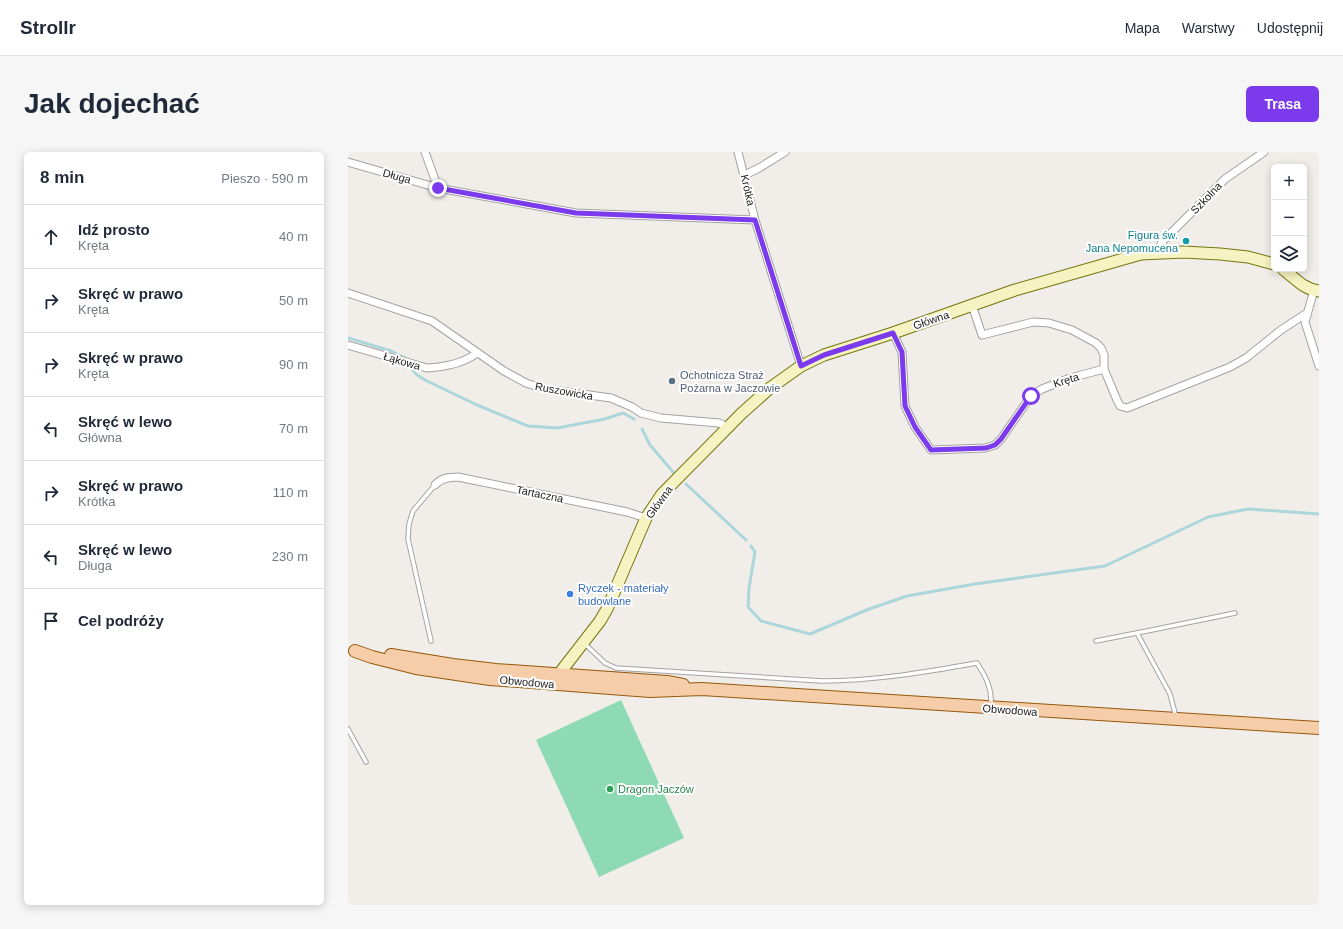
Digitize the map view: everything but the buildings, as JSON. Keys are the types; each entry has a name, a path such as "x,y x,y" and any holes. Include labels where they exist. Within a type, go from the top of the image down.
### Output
{"main road":[{"name":"Obwodowa","path":"351,650 558,680 650,691 702,689 1319,728"}],"street":[{"path":"425,152 438,188"},
{"name":"Krótka","path":"738,152 745,175 755,220 801,366"},
{"path":"745,175 785,152"},
{"name":"Szkolna","path":"1155,253 1164,240 1225,179 1264,152"},
{"name":"Długa","path":"348,162 438,188 576,213 755,220"},
{"name":"Główna","path":"558,680 607,610 646,518 662,494 727,427 770,388 801,366 824,355 893,333 1015,290 1108,262 1141,254 1184,252 1227,255 1248,257 1271,263"},
{"path":"1287,272 1302,285 1317,291 1307,313 1305,322 1319,366"},
{"name":"Ruszowicka","path":"348,293 432,321 504,372 526,383 566,392 611,398 632,407 641,413 661,418 719,424 727,427"},
{"path":"972,305 982,334 1033,322 1049,323 1072,330 1096,343 1101,348 1104,355 1104,369 1117,400 1120,406 1127,408 1230,367 1246,358 1281,330 1307,313"},
{"name":"Kręta","path":"893,333 902,352 905,406 915,427 931,450 986,448 995,445 1001,439 1031,396 1042,388 1070,378 1104,369"},
{"name":"Łąkowa","path":"348,345 427,368 437,367 470,358 477,353"},
{"name":"Tartaczna","path":"435,485 442,479 458,477 627,512 646,518"}],"lane":[{"path":"431,641 408,539 409,524 413,511 435,485"},
{"path":"1096,641 1235,613"},
{"path":"1137,633 1170,694 1176,720"},
{"path":"584,642 605,663 616,668 822,681 842,681 870,678 977,663 988,680 990,688 990,708"},
{"path":"348,729 366,762"}],"green space":[{"name":"Dragon Jaczów","path":"621,700 684,838 599,877 536,740"}],"waterway":[{"path":"348,338 391,351 405,358"},
{"path":"409,366 417,375 427,381 477,405 528,426 557,428 605,419 623,413 634,419"},
{"path":"642,429 650,445 673,472"},
{"path":"686,484 746,540"},
{"path":"751,546 755,552 749,588 748,607 761,621 810,634 869,609 907,596 975,584 1105,566 1208,517 1248,509 1319,514"}],"place":[{"name":"Figura św. Jana Nepomucena","path":"1186,241"},
{"name":"Ochotnicza Straż Pożarna w Jaczowie","path":"672,381"},
{"name":"Ryczek - materiały budowlane","path":"570,594"},
{"name":"Dragon Jaczów","path":"610,789"}],"route":[{"path":"438,188 576,213 755,220 801,366 824,355 893,333 902,352 905,406 915,427 931,450 986,448 995,445 1025,407 1031,396"}]}
